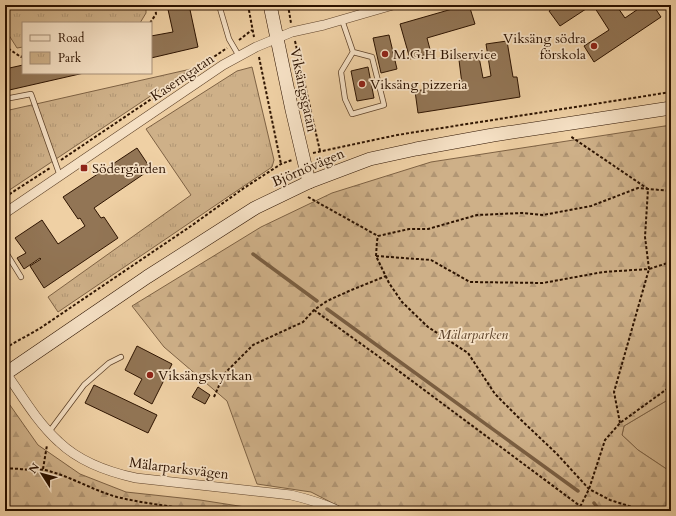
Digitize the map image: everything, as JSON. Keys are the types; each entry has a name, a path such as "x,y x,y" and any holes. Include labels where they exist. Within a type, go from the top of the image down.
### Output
{"main road":[{"name":"Viksängsgatan","path":"270,5 308,182"},
{"name":"Björnövägen","path":"6,373 147,277 255,208 308,182 370,159 416,149 493,135 671,108"}],"street":[{"name":"Kaserngatan","path":"5,213 223,65 239,56 292,32 324,25 393,5"},
{"name":"Mälarparksvägen","path":"6,373 49,432 72,452 103,469 136,478 292,495 339,511"}],"lane":[{"path":"219,5 228,39 239,56"},
{"path":"342,20 353,52"},
{"path":"353,52 372,57 384,105 352,114 346,99 340,72 353,52"},
{"path":"5,99 31,94 60,176"},
{"path":"5,251 21,277"},
{"path":"49,432 84,385 110,363 121,357"}],"path":[{"path":"151,22 156,14 155,5"},
{"path":"248,5 281,164"},
{"path":"288,5 292,32 320,151"},
{"path":"5,198 252,30"},
{"path":"5,45 22,56"},
{"path":"570,136 648,189"},
{"path":"305,195 378,236 409,229 428,229 477,215 522,213 542,215 591,206 638,188 671,191"},
{"path":"620,423 614,392 649,269 646,237 648,189"},
{"path":"378,236 376,256 402,302 428,327 468,354 495,394 558,454 589,488 610,500 645,511"},
{"path":"376,256 431,260 470,282 543,282 603,272 649,269 671,262"},
{"path":"214,397 224,374 253,345 303,322 314,310 327,301 386,276"},
{"path":"314,310 580,506"},
{"path":"5,337 9,346"},
{"path":"578,511 589,488 605,440 620,423 671,386"},
{"path":"43,469 49,432"},
{"path":"5,469 43,469 99,491 116,496 205,511"}],"green space":[{"path":"5,5 146,5 146,13 141,22 22,22 22,47 17,48 5,29"},
{"path":"252,67 274,160 272,167 58,312 48,297 191,195 146,129 237,71"},
{"path":"191,69 5,193 5,111"},
{"name":"Mälarparken","path":"671,125 671,398 624,426 622,435 638,450 671,472 671,511 348,511 311,492 257,484 227,401 164,347 132,306 261,227 332,193 431,162"},
{"path":"5,398 38,445 80,474 126,492 200,500 271,511 5,511"},
{"path":"671,398 671,472 638,450 622,435 624,426"}],"building":[{"path":"167,5 189,5 198,47 152,58 152,36 173,32"},
{"path":"469,5 475,24 427,38 431,53 410,59 400,24"},
{"path":"558,5 592,5 560,26 549,11"},
{"path":"593,5 616,5 625,18 644,5 653,5 661,17 594,62 584,46 609,30"},
{"name":"M.G.H Bilservice","path":"389,35 397,69 381,73 373,38"},
{"path":"507,41 513,77 517,77 520,97 418,113 415,91 462,84 459,60 479,57 483,78 491,76 486,44"},
{"path":"22,65 22,74 80,74 5,91 5,69"},
{"name":"Viksäng pizzeria","path":"368,67 374,98 357,101 351,71"},
{"path":"137,148 151,169 94,208 101,218 104,217 118,238 44,288 30,266 41,259 40,258 24,269 17,258 26,253 15,238 42,220 58,244 85,226 80,218 78,219 63,197"},
{"name":"Viksängskyrkan","path":"137,346 172,364 152,404 134,394 142,379 125,370"},
{"path":"94,385 157,415 148,433 85,403"},
{"path":"198,387 210,395 205,404 192,397"}],"waterway":[{"path":"253,254 317,301"},
{"path":"327,309 578,491"},
{"path":"594,503 600,511"}],"place":[{"name":"Viksäng södra förskola","path":"594,46"},
{"name":"M.G.H Bilservice","path":"385,54"},
{"name":"Viksäng pizzeria","path":"362,84"},
{"name":"Södergården","path":"84,168"},
{"name":"Viksängskyrkan","path":"150,375"}]}
